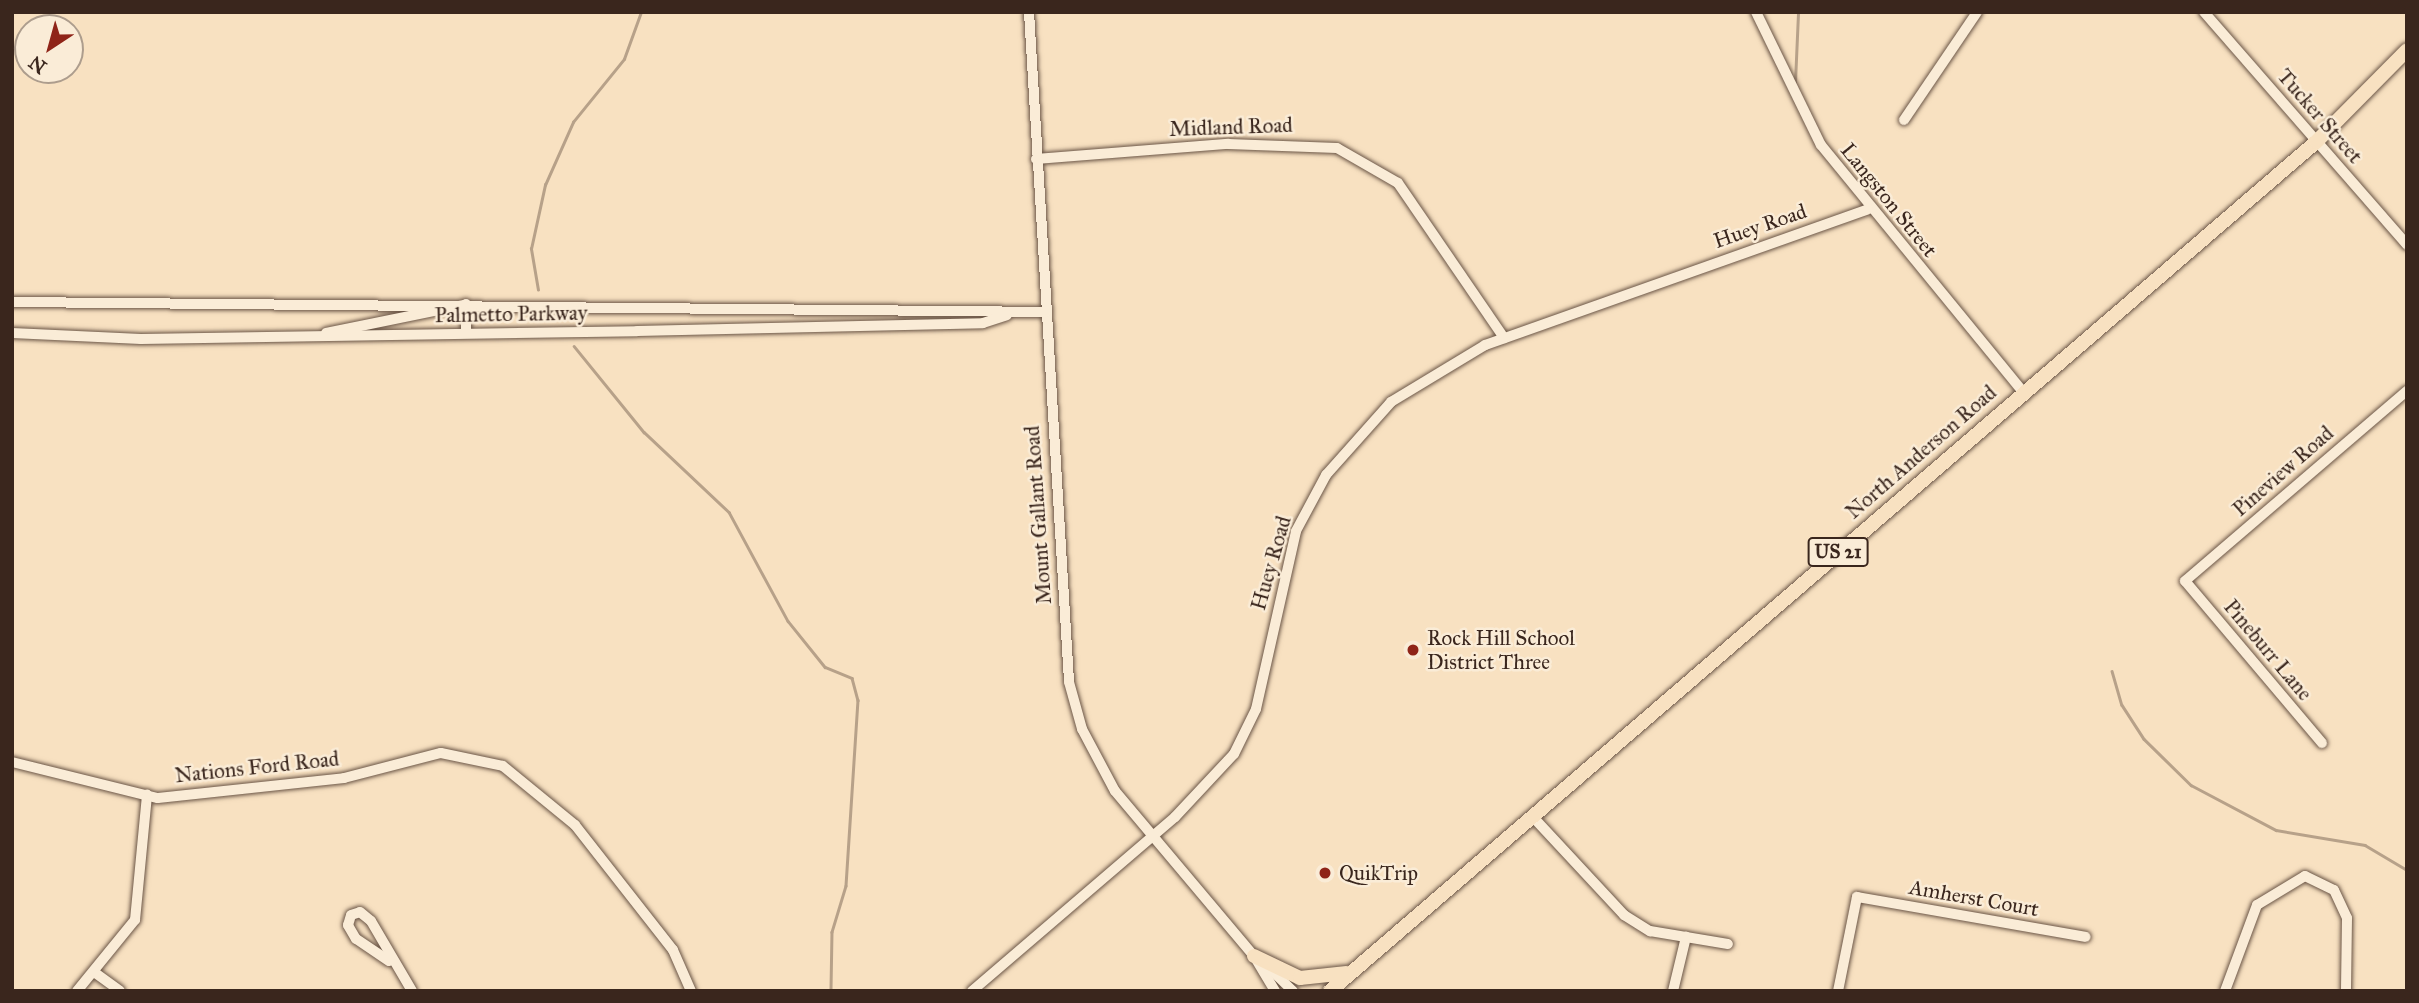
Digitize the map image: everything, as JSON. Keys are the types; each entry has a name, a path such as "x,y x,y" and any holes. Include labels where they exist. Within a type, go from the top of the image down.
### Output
{"main road":[{"name":"North Anderson Road","path":"1330,991 2316,142 2407,50"},
{"path":"1254,956 1300,978 1352,972"}],"street":[{"name":"Mount Gallant Road","path":"1029,12 1069,682 1082,729 1103,769 1151,836 1254,956 1293,991"},
{"name":"Langston Street","path":"1756,12 1815,135 1868,209 2023,393"},
{"path":"1904,120 1977,12"},
{"name":"Tucker Street","path":"2204,12 2407,245"},
{"name":"Midland Road","path":"1037,159 1228,144 1337,148 1398,183 1504,338"},
{"name":"Huey Road","path":"972,991 1151,836 1234,754 1256,709 1296,531 1326,475 1391,402 1446,363 1504,338 1868,209"},
{"name":"Palmetto Parkway","path":"12,302 984,308 1010,314"},
{"path":"466,304 466,333"},
{"path":"316,336 451,313 466,304"},
{"name":"Palmetto Parkway","path":"12,333 316,336 983,323 1010,314 1046,312"},
{"name":"Pineview Road","path":"2185,581 2407,390"},
{"name":"Pineburr Lane","path":"2185,581 2322,743"},
{"name":"Nations Ford Road","path":"12,762 147,795 344,778 441,753 503,766 575,825 673,950 689,989"},
{"path":"76,991 135,919 147,795"},
{"path":"1533,817 1624,915 1650,930 1728,944"},
{"path":"2225,991 2257,905 2305,876 2333,890 2347,918 2346,991"},
{"name":"Amherst Court","path":"1838,991 1857,897 2086,937"},
{"path":"389,961 356,939 348,925 351,915 360,912 371,921 389,961 412,991"},
{"path":"1672,991 1686,937"},
{"name":"Mount Gallant Road","path":"1254,956 1275,991"},
{"path":"94,972 120,991"}],"waterway":[{"path":"538,290 531,249 545,185 573,122 624,59 641,12"},
{"path":"1795,82 1798,12"},
{"path":"574,346 644,432 729,512 788,621 825,667 852,678 858,700 846,886 832,932 831,991"},
{"path":"2112,671 2122,705 2144,739 2191,785 2276,830 2365,845 2407,870"}],"place":[{"name":"Rock Hill School District Three","path":"1413,650"},
{"name":"QuikTrip","path":"1325,873"}]}
